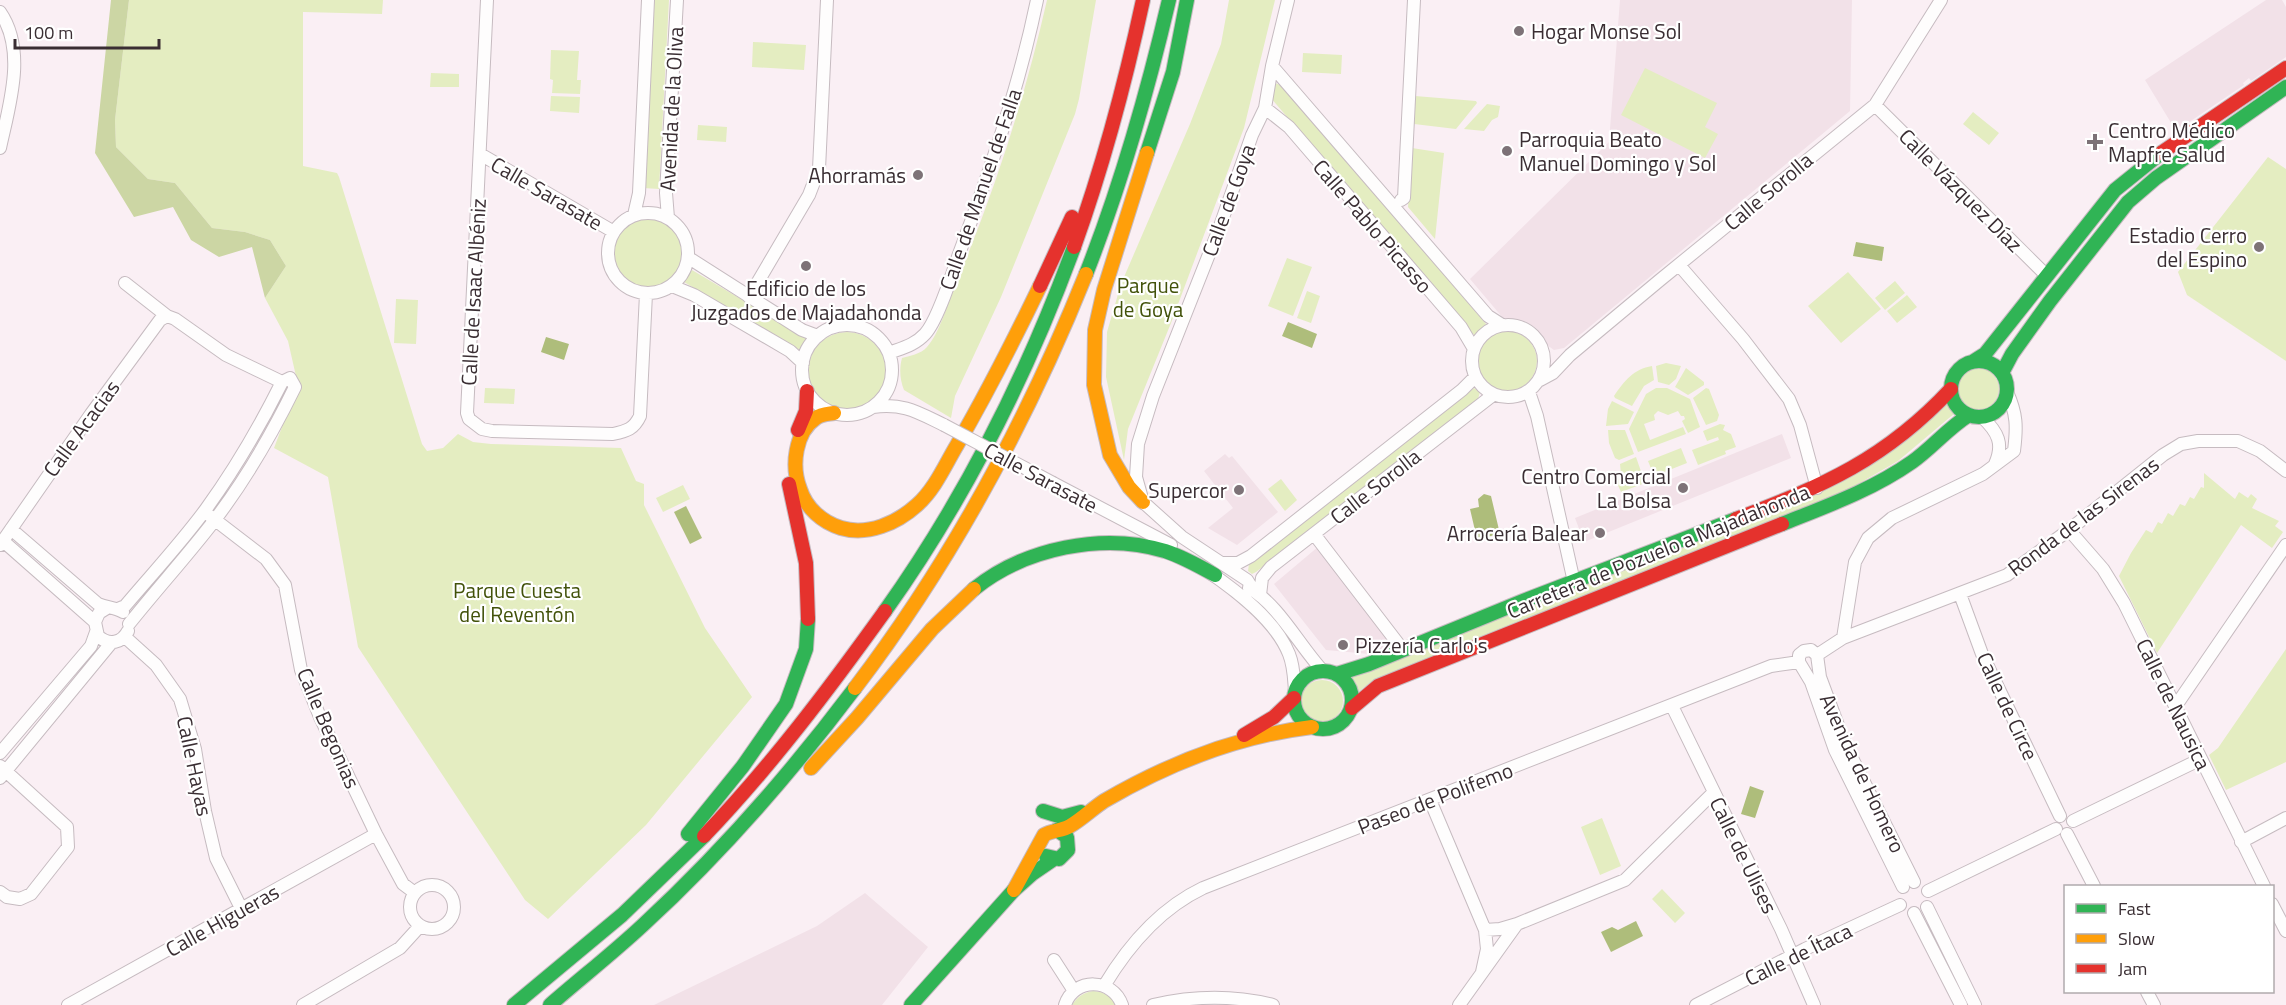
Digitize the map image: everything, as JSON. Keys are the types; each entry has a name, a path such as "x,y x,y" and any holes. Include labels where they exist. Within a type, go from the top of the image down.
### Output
{"main road":[{"path":"514,1005 589,945 685,856 759,776 880,620 934,535 994,429 1034,347 1089,207 1109,145 1143,0"},
{"path":"550,1005 620,947 707,864 778,788 897,633 951,550 1009,446 1048,368 1081,290 1108,219 1131,146 1154,65 1169,0"},
{"path":"1131,146 1154,106 1186,0"},
{"path":"1143,502 1129,487 1110,455 1094,385 1095,330 1108,279 1173,72 1186,0"},
{"path":"1974,361 1990,363 2002,373 2007,392 2001,406 1989,415 1975,416 1956,405 1950,389 1955,374 1960,368 1985,354 2108,197 2135,172 2286,68"},
{"path":"2002,373 2012,354 2050,301 2128,202 2156,178 2286,87"},
{"path":"834,413 816,418 801,436 797,448 795,479 814,512 828,524 849,530 870,531 892,522 917,505 939,476 1036,298 1079,201 1099,142 1122,91"},
{"name":"Carretera de Pozuelo a Majadahonda","path":"1337,674 1369,664 1817,488 1873,457 1899,439 1932,411 1950,389"},
{"path":"589,945 630,895 678,846 743,766 786,704 806,649 808,617 806,563 788,479 791,447 804,421 807,391"},
{"name":"Carretera de Pozuelo a Majadahonda","path":"1352,708 1378,686 1852,496 1902,469 1956,423 1975,416"},
{"path":"707,864 770,811 855,720 914,649 960,601 1001,570 1047,551 1080,544 1113,543 1157,549 1185,559 1215,575"},
{"path":"1069,845 1067,837 1056,830 1043,811 1057,817 1070,818 1173,766 1230,743 1284,729 1312,727 1328,729 1336,726 1352,708 1353,698 1350,688 1337,674 1322,670 1305,676 1294,695 1274,717 1230,743"},
{"path":"1294,695 1298,716 1312,727"},
{"path":"1014,890 1044,835 1067,828 1101,803"},
{"path":"911,1005 1014,890 1054,859 1063,857 1069,845 1101,803"},
{"path":"1040,844 1043,853 1054,859"}],"street":[{"name":"Calle de Isaac Albéniz","path":"487,0 469,419 482,429 492,431 613,434 630,430 636,425 640,416 646,294"},
{"name":"Avenida de la Oliva","path":"634,215 639,193 648,0"},
{"name":"Avenida de la Oliva","path":"668,218 666,193 677,0"},
{"path":"749,297 809,195 819,169 827,0"},
{"name":"Calle de Manuel de Falla","path":"889,353 910,345 926,333 942,300 997,151 1037,0"},
{"name":"Calle de Goya","path":"1143,502 1136,477 1138,444 1252,135 1265,108 1272,66 1288,0"},
{"path":"1401,201 1404,198 1414,0"},
{"name":"Calle Sorolla","path":"1540,380 1553,373 1567,358 1875,105 1941,0"},
{"path":"0,148 11,95 14,66 14,48 1,13"},
{"name":"Calle Pablo Picasso","path":"1272,66 1488,316 1502,325"},
{"name":"Calle Vázquez Díaz","path":"1875,105 2046,275"},
{"name":"Calle Pablo Picasso","path":"1265,108 1288,127 1461,327 1474,349"},
{"name":"Calle Sarasate","path":"480,154 614,232"},
{"path":"657,213 668,218 684,234 689,258 686,269 672,286 660,292 646,294 632,291 621,283 613,272 608,252 614,232 622,222 634,215 657,213"},
{"path":"689,258 802,330 818,336"},
{"path":"1679,265 1743,339 1789,399 1800,425 1817,488"},
{"path":"125,283 167,316 226,355 282,382"},
{"path":"672,286 694,295 790,351 803,363"},
{"name":"Calle Acacias","path":"1,543 155,324 167,316"},
{"path":"844,325 859,326 872,332 882,341 889,353 892,362 891,382 887,392 873,407 854,415 834,413 818,405 807,391 803,377 803,363 808,348 818,336 830,328 844,325"},
{"path":"1502,325 1514,325 1526,329 1536,337 1544,354 1544,369 1540,380 1529,392 1519,397 1493,395 1480,386 1475,377 1472,358 1474,349 1480,338 1490,330 1502,325"},
{"path":"1544,354 1567,358"},
{"name":"Calle Sorolla","path":"1224,563 1238,563 1272,539 1462,390 1475,377"},
{"path":"0,753 91,646 99,613 125,606 205,511 236,465 282,382 290,378 295,387 275,427 215,520 129,624 125,637 112,642 2,772 67,827 68,847 31,894 20,900 7,897 0,891"},
{"path":"891,382 906,406"},
{"path":"1529,392 1537,416 1574,582"},
{"path":"1817,659 1811,650 1799,655 1801,666 1812,669 1817,659 1843,638 1855,562 1868,538 1892,518 1993,468 2014,451 2015,410 2007,392"},
{"name":"Calle Sorolla","path":"1257,593 1262,578 1285,556 1493,395"},
{"name":"Calle Sarasate","path":"873,407 906,406 1177,548 1221,568 1257,593 1275,611 1305,652 1322,670"},
{"path":"1975,416 1992,426 2001,452 1993,468"},
{"name":"Ronda de las Sirenas","path":"1843,638 2007,575 2069,530 2163,455 2181,444 2198,441 2238,441 2260,451 2286,471"},
{"path":"1143,502 1182,537 1247,580 1257,593"},
{"name":"Calle Begonias","path":"205,511 266,559 285,585 301,670 320,717 376,834 403,884 415,893"},
{"path":"11,529 98,604 126,615 129,624"},
{"name":"Calle de Nausica","path":"2069,530 2103,569 2124,603 2263,885"},
{"path":"1314,534 1402,650"},
{"path":"1272,539 1272,549 1277,554 1285,556"},
{"path":"1,543 95,627 102,640 112,642"},
{"path":"2175,707 2286,545"},
{"name":"Calle Sarasate","path":"1177,548 1215,575 1257,610 1283,642 1292,666 1294,695"},
{"name":"Calle de Circe","path":"1960,594 1982,654 2060,816"},
{"name":"Calle Hayas","path":"125,637 156,665 180,699 195,749 204,811 216,858 242,910"},
{"name":"Avenida de Homero","path":"1817,659 1820,677 1845,744 1908,885"},
{"name":"Paseo de Polifemo","path":"1104,986 1124,957 1166,910 1182,898 1203,888 1771,666 1801,666"},
{"name":"Avenida de Homero","path":"1801,666 1835,750 1908,885"},
{"name":"Calle de Ulises","path":"1672,706 1814,1005"},
{"path":"2073,820 2201,759"},
{"path":"1485,930 1517,924 1625,880 1713,792"},
{"path":"1430,800 1485,930 1486,949 1482,972"},
{"path":"2073,820 2066,815 2060,816 2056,821 2093,885"},
{"path":"2241,842 2286,818"},
{"path":"1928,891 2073,828 2073,820"},
{"name":"Calle Higueras","path":"69,1005 376,834"},
{"path":"435,884 448,891 455,903 452,918 441,928 434,930 420,926 411,914 410,907 415,893 427,885 435,884"},
{"path":"1908,885 1923,885 1928,891 1930,899 1927,907 1914,913 1906,911 1900,905 1899,896 1908,885"},
{"name":"Calle de Ítaca","path":"1696,1005 1900,905"},
{"path":"1927,907 1975,1005"},
{"path":"2274,908 2286,931"},
{"path":"1914,913 1961,1005"},
{"path":"1459,1005 1517,924"},
{"path":"303,1005 400,948 420,926"},
{"path":"1054,960 1074,991"},
{"path":"1065,1005 1074,991 1089,984 1104,986 1114,992 1122,1005"},
{"path":"1154,1005 1206,998 1250,999 1273,1005"}],"shaded area":[{"path":"111,0 129,0 115,120 116,147 148,179 175,183 212,228 245,232 270,240 286,266 265,298 252,247 219,257 191,240 173,207 134,217 95,153"},
{"path":"1620,0 1852,0 1850,111 1564,348 1554,350 1547,345 1536,328 1524,321 1503,318 1470,279 1609,142"},
{"path":"2266,0 2282,0 2286,7 2286,57 2251,81 2249,78 2243,83 2244,85 2176,131 2145,80"},
{"path":"1856,242 1884,247 1882,261 1853,256"},
{"path":"1288,322 1317,334 1312,348 1282,336"},
{"path":"546,337 569,344 564,360 541,352"},
{"name":"Centro Comercial La Bolsa","path":"1782,434 1791,458 1584,542 1575,518"},
{"name":"Supercor","path":"1225,454 1229,458 1232,456 1278,512 1237,545 1208,528 1233,508 1204,471"},
{"path":"1484,494 1491,496 1500,534 1477,539 1470,509 1479,507 1478,499"},
{"path":"686,506 702,538 690,544 674,512"},
{"path":"1319,546 1391,641 1389,646 1369,654 1326,650 1274,584"},
{"path":"1750,786 1764,791 1755,818 1741,814"},
{"path":"865,893 928,947 882,1005 654,1005 817,926"},
{"path":"1636,921 1643,936 1611,952 1601,932 1612,927 1618,930"}],"green space":[{"name":"Parque Cuesta del Reventón","path":"129,0 383,0 382,14 303,12 303,166 337,173 339,177 422,444 427,451 443,448 458,434 473,442 491,444 621,448 636,481 644,484 644,505 705,628 752,697 646,825 548,919 525,900 358,647 328,477 274,448 298,385 288,341 265,298 286,266 270,240 245,232 212,228 175,183 148,179 116,147 115,120"},
{"path":"653,0 669,0 659,189 643,188"},
{"path":"1047,0 1096,0 1079,99 1001,297 955,396 951,418 904,390 900,366 902,358 918,353 927,347 943,318 983,216 1007,145 1029,73"},
{"name":"Parque de Goya","path":"1229,0 1275,0 1244,128 1171,323 1128,429 1124,460 1106,377 1107,332 1121,284 1190,124 1221,44"},
{"path":"753,42 806,45 804,70 752,67"},
{"path":"551,50 579,51 577,80 581,80 580,94 552,93"},
{"path":"1303,53 1342,55 1341,74 1302,72"},
{"path":"1645,68 1717,103 1705,127 1718,134 1705,158 1621,115"},
{"path":"431,73 459,74 459,87 430,87"},
{"path":"1275,83 1283,86 1487,325 1475,336 1270,97"},
{"path":"551,96 580,97 579,113 550,111"},
{"path":"1415,96 1476,101 1477,103 1456,129 1414,124"},
{"path":"1487,104 1500,106 1498,117 1492,120 1484,131 1464,129"},
{"path":"1973,112 1999,133 1989,145 1963,124"},
{"path":"698,125 727,127 726,142 697,140"},
{"path":"1412,148 1444,153 1435,239 1408,207"},
{"path":"2268,157 2286,169 2286,361 2187,295 2178,272"},
{"path":"649,217 662,220 674,227 681,239 684,252 681,265 674,277 662,284 649,287 636,284 624,277 617,265 614,252 617,239 624,227 636,220"},
{"path":"1287,258 1312,267 1293,316 1268,306"},
{"path":"692,270 808,339 801,351 684,282"},
{"path":"1848,272 1881,309 1841,343 1808,306"},
{"path":"1895,281 1905,293 1885,310 1875,298"},
{"path":"1307,291 1320,296 1311,323 1297,318"},
{"path":"1907,295 1917,307 1897,323 1887,311"},
{"path":"396,299 418,300 416,344 394,343"},
{"path":"1501,331 1513,331 1524,336 1532,344 1537,361 1535,373 1524,386 1513,391 1501,391 1490,386 1482,378 1477,367 1477,355 1482,344 1490,336"},
{"path":"847,332 862,335 875,343 883,356 886,371 883,386 875,399 862,407 847,410 832,407 819,399 811,386 808,371 811,356 819,343 832,335"},
{"path":"1666,363 1681,366 1676,379 1669,385 1658,382 1656,366"},
{"path":"1652,366 1654,380 1644,386 1632,406 1615,398 1614,396 1630,376"},
{"path":"1686,368 1704,382 1704,385 1688,395 1675,387"},
{"path":"1978,368 1986,369 1993,374 1998,381 1998,397 1993,404 1986,409 1978,410 1970,409 1963,404 1958,397 1957,389 1958,381 1963,374 1970,369"},
{"path":"485,388 515,389 514,404 484,403"},
{"path":"1474,388 1480,392 1478,399 1256,572 1252,574 1248,571 1249,564"},
{"path":"1656,388 1667,388 1690,399 1700,427 1688,433 1682,421 1685,419 1684,416 1681,416 1678,411 1668,415 1658,411 1654,415 1655,420 1644,424 1650,440 1683,427 1686,434 1638,452 1629,429 1646,394"},
{"path":"1706,388 1709,389 1719,415 1717,421 1706,425 1693,398"},
{"path":"1612,401 1634,412 1628,424 1606,426 1608,409"},
{"path":"1949,402 1955,413 1898,461 1846,491 1371,682 1358,692 1350,676 1819,491"},
{"path":"1720,424 1725,425 1723,430 1731,434 1736,447 1725,451 1726,454 1698,465 1692,450 1719,440 1718,437 1707,441 1703,431"},
{"path":"1608,430 1625,430 1634,454 1619,460 1615,458 1609,443"},
{"path":"1681,448 1687,463 1654,476 1648,461"},
{"path":"1636,457 1645,483 1621,492 1617,483 1621,474 1620,464"},
{"path":"2204,473 2235,499 2239,492 2248,498 2251,494 2257,499 2252,508 2279,521 2275,526 2283,532 2272,548 2241,525 2157,653 2119,576 2146,530 2152,533 2158,522 2162,524 2168,513 2173,516 2180,504 2185,506 2190,497 2194,499 2201,487 2204,488"},
{"path":"1281,479 1297,500 1285,511 1268,489"},
{"path":"683,485 690,499 663,512 656,498"},
{"path":"2286,649 2286,762 2226,790 2209,755 2218,748"},
{"path":"1322,680 1330,681 1337,686 1342,693 1342,709 1337,716 1330,721 1322,722 1314,721 1307,716 1302,709 1301,701 1302,693 1307,686 1314,681"},
{"path":"1602,818 1621,866 1600,875 1581,827"},
{"path":"1662,889 1685,913 1675,923 1652,899"},
{"path":"1093,991 1107,995 1116,1005 1072,1005 1081,995"}],"traffic: fast":[{"path":"1086,274 1111,207 1132,139 1169,0"},
{"path":"1147,153 1173,72 1187,0"},
{"path":"2002,373 2012,354 2050,301 2128,202 2156,178 2286,87"},
{"path":"1974,361 1985,354 2115,190 2161,153"},
{"path":"885,611 941,525 992,435 1036,342 1074,247"},
{"path":"1973,361 1985,361 1999,369 2007,383 2007,389 2005,400 1999,409 1985,417 1973,417 1956,405 1951,395 1951,383 1963,366 1973,361"},
{"path":"1782,524 1849,497 1897,472 1969,415"},
{"path":"1337,674 1369,664 1523,601 1736,519"},
{"path":"974,589 994,575 1040,554 1091,544 1141,545 1185,559 1215,575"},
{"path":"688,834 743,766 786,704 806,649 808,619"},
{"path":"1317,671 1329,671 1344,679 1352,694 1352,700 1352,706 1344,721 1329,729 1317,729 1302,721 1294,706 1294,694 1302,679 1317,671"},
{"path":"550,1005 632,935 700,870 806,751 855,688"},
{"path":"1043,811 1062,817 1081,812"},
{"path":"1046,856 1059,859 1068,850 1067,837 1057,830"},
{"path":"514,1005 622,915 704,836"},
{"path":"911,1005 1014,890 1054,859"}],"traffic: slow":[{"path":"1143,502 1129,487 1110,455 1094,385 1095,330 1104,290 1147,153"},
{"path":"855,688 923,591 984,489 1039,383 1086,274"},
{"path":"834,413 816,418 803,432 799,441 796,460 797,480 806,502 827,522 851,530 872,529 900,517 923,499 939,476 990,386 1040,286"},
{"path":"811,768 857,718 932,629 974,589"},
{"path":"1014,890 1044,835 1070,826 1104,801 1129,787 1179,763 1230,744 1312,727"}],"traffic: jam":[{"path":"1074,247 1113,125 1143,0"},
{"path":"2161,153 2286,68"},
{"path":"1040,286 1072,217"},
{"path":"1736,519 1797,495 1852,468 1902,434 1951,389"},
{"path":"798,430 806,411 807,391"},
{"path":"789,484 806,563 808,619"},
{"path":"1352,708 1378,686 1782,524"},
{"path":"704,836 799,726 885,611"},
{"path":"1244,735 1274,717 1294,698"}],"place":[{"name":"Hogar Monse Sol","path":"1519,31"},
{"name":"Centro Médico Mapfre Salud","path":"2095,142"},
{"name":"Parroquia Beato Manuel Domingo y Sol","path":"1507,151"},
{"name":"Ahorramás","path":"918,175"},
{"name":"Estadio Cerro del Espino","path":"2259,247"},
{"name":"Edificio de los Juzgados de Majadahonda","path":"806,266"},
{"name":"Centro Comercial La Bolsa","path":"1683,488"},
{"name":"Supercor","path":"1239,490"},
{"name":"Arrocería Balear","path":"1600,533"},
{"name":"Pizzería Carlo's","path":"1343,645"}]}
